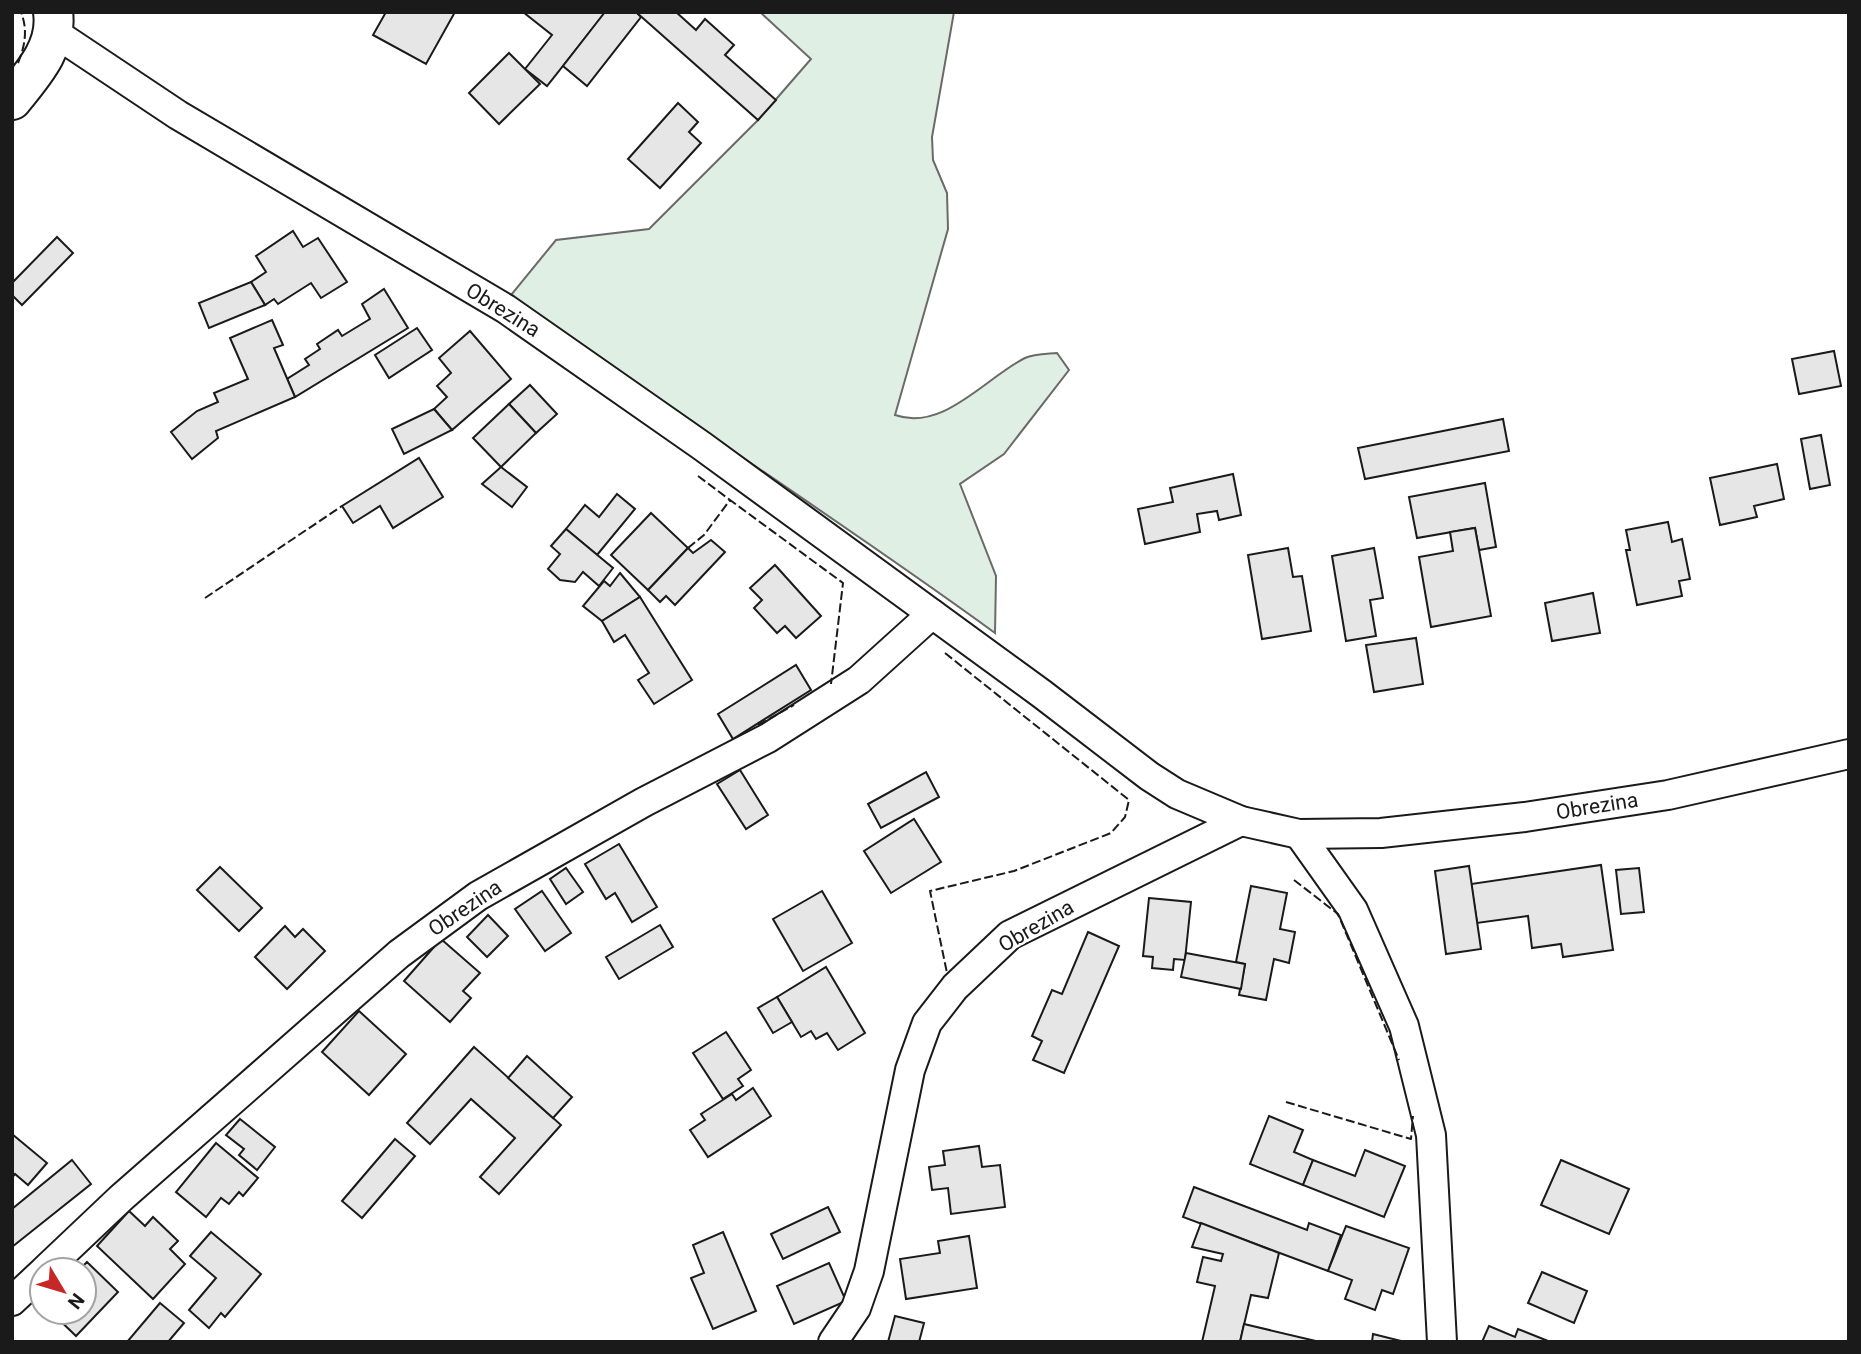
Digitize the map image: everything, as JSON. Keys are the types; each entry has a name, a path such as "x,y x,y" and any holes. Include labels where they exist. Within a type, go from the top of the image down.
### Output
{"street":[{"name":"Obrezina","path":"12,100 44,55 54,23 178,115 506,309 932,614 1149,776 1177,794 1241,821 1299,834 1381,833 1525,817 1668,795 1849,754"},
{"name":"Obrezina","path":"59,1256 131,1189 399,954 478,896 791,723 859,680 932,614"},
{"name":"Obrezina","path":"833,1342 856,1308 869,1271 910,1070 927,1023 955,988 1010,936 1241,821"},
{"path":"1299,834 1353,910 1404,1026 1431,1135 1442,1342"},
{"name":"Obrezina","path":"12,1301 28,1286"}],"green space":[{"path":"760,12 954,12 932,137 933,160 947,193 948,229 895,415 913,418 947,410 1010,367 1032,356 1057,353 1069,370 1004,454 960,484 996,576 995,633 511,295 556,240 649,229 758,120 811,59"}],"building":[{"path":"386,12 455,12 426,64 373,35"},
{"path":"523,12 604,14 547,86 525,69 552,35"},
{"path":"605,12 636,12 641,17 587,86 563,66"},
{"path":"636,12 676,12 696,30 705,19 734,45 725,55 776,100 758,120"},
{"path":"509,53 540,84 499,124 469,93"},
{"path":"678,103 698,122 689,132 701,143 660,188 628,159"},
{"path":"293,231 303,247 318,238 347,282 321,298 311,283 278,304 274,299 265,305 251,282 266,272 256,256"},
{"path":"57,237 73,253 22,305 12,295 12,283"},
{"path":"251,282 265,305 209,328 199,303"},
{"path":"384,289 408,328 295,397 287,379 309,365 305,359 320,349 317,344 338,330 342,336 370,319 362,304"},
{"path":"272,320 283,345 274,348 295,397 216,431 218,438 192,459 171,432 197,411 218,402 214,393 248,379 230,338"},
{"path":"417,328 432,350 389,378 375,355"},
{"path":"470,331 511,379 452,430 434,409 447,397 437,386 451,373 439,358"},
{"path":"1834,351 1841,386 1799,394 1792,359"},
{"path":"530,385 557,414 536,433 509,404"},
{"path":"509,404 536,433 501,467 473,438"},
{"path":"434,409 452,430 404,454 392,429"},
{"path":"1503,419 1509,451 1365,479 1358,448"},
{"path":"1821,435 1830,485 1810,489 1801,439"},
{"path":"419,458 443,497 393,528 380,506 353,523 342,506"},
{"path":"1777,464 1784,499 1754,506 1757,517 1720,525 1710,478"},
{"path":"501,467 527,487 512,507 482,484"},
{"path":"1233,474 1241,515 1219,520 1217,511 1197,514 1200,532 1145,544 1138,509 1173,502 1170,488"},
{"path":"1485,483 1496,547 1479,550 1475,528 1417,538 1409,497"},
{"path":"617,494 635,509 597,555 566,529 585,505 599,517"},
{"path":"651,513 688,548 648,590 611,555"},
{"path":"1668,522 1672,542 1682,539 1690,579 1679,581 1682,596 1637,605 1626,550 1630,550 1626,530"},
{"path":"1475,528 1491,616 1431,627 1419,557 1453,551 1450,532"},
{"path":"566,529 613,568 599,586 583,572 575,582 560,580 548,569 560,554 551,546"},
{"path":"711,540 725,552 675,605 666,596 660,602 648,590 688,548 693,553"},
{"path":"1288,548 1293,577 1302,576 1311,631 1262,639 1248,555"},
{"path":"1374,548 1383,598 1370,600 1376,636 1346,641 1332,556"},
{"path":"775,565 821,616 796,638 785,626 777,633 754,608 762,600 750,588"},
{"path":"620,573 640,597 602,621 583,606 604,581 610,586"},
{"path":"1593,593 1600,633 1552,641 1545,603"},
{"path":"640,597 692,680 654,704 638,680 649,673 625,635 614,642 602,621"},
{"path":"1416,638 1423,684 1374,692 1366,645"},
{"path":"796,665 811,690 733,739 718,714"},
{"path":"740,770 768,815 746,829 717,784"},
{"path":"926,772 939,797 881,828 868,804"},
{"path":"914,819 941,862 891,893 864,851"},
{"path":"619,844 657,907 632,922 615,893 606,899 585,864"},
{"path":"1601,865 1613,950 1563,957 1561,944 1532,948 1528,916 1477,923 1471,884"},
{"path":"1469,866 1481,949 1446,954 1435,871"},
{"path":"220,867 262,908 239,931 197,890"},
{"path":"566,868 583,892 566,904 550,879"},
{"path":"1639,868 1644,912 1621,914 1616,870"},
{"path":"1251,886 1287,893 1280,929 1295,932 1289,963 1274,959 1266,1000 1239,995 1245,964 1236,962"},
{"path":"542,891 571,933 545,951 515,909"},
{"path":"822,891 852,943 803,971 773,919"},
{"path":"1149,898 1191,902 1185,960 1174,959 1173,970 1152,968 1153,957 1143,956"},
{"path":"488,915 508,936 487,957 467,937"},
{"path":"660,925 673,947 619,979 606,957"},
{"path":"285,926 295,937 303,929 325,951 287,989 255,957"},
{"path":"1088,932 1119,946 1064,1073 1033,1060 1042,1041 1032,1036 1052,990 1062,994"},
{"path":"441,939 480,973 463,991 471,998 450,1022 404,981"},
{"path":"1186,953 1245,964 1241,989 1181,977"},
{"path":"826,967 865,1033 838,1050 827,1033 816,1039 811,1031 801,1037 777,997"},
{"path":"777,997 792,1022 773,1033 758,1008"},
{"path":"359,1011 406,1054 369,1095 322,1052"},
{"path":"726,1032 751,1070 738,1079 743,1086 723,1099 693,1053"},
{"path":"474,1047 561,1125 499,1194 480,1177 515,1138 471,1099 430,1144 407,1123"},
{"path":"527,1056 572,1097 553,1118 508,1078"},
{"path":"753,1088 771,1116 708,1157 690,1130 705,1120 701,1114 732,1094 736,1100"},
{"path":"1269,1116 1303,1130 1294,1152 1313,1160 1303,1185 1250,1164"},
{"path":"240,1119 275,1147 257,1170 239,1155 244,1149 226,1135"},
{"path":"12,1134 47,1163 28,1185 15,1174 12,1178"},
{"path":"395,1139 415,1156 362,1218 342,1201"},
{"path":"216,1143 258,1178 243,1196 239,1192 229,1204 221,1198 206,1217 176,1192"},
{"path":"979,1146 982,1167 1000,1165 1005,1207 951,1214 948,1188 932,1190 929,1167 945,1165 943,1151"},
{"path":"1365,1150 1405,1166 1384,1217 1303,1185 1313,1160 1355,1176"},
{"path":"72,1160 91,1184 12,1247 12,1209"},
{"path":"1561,1160 1629,1189 1609,1234 1541,1205"},
{"path":"1194,1187 1307,1230 1309,1223 1341,1235 1328,1271 1183,1217"},
{"path":"828,1207 840,1232 783,1259 771,1234"},
{"path":"129,1211 145,1226 153,1217 178,1241 170,1249 185,1264 153,1299 97,1246"},
{"path":"1201,1223 1279,1253 1268,1298 1251,1295 1240,1342 1202,1342 1215,1286 1197,1282 1203,1257 1221,1261 1223,1254 1192,1247"},
{"path":"1346,1226 1409,1248 1393,1294 1382,1290 1375,1310 1345,1299 1352,1280 1328,1271"},
{"path":"211,1232 261,1274 225,1317 221,1313 209,1328 189,1310 216,1278 190,1256"},
{"path":"723,1232 756,1311 713,1329 691,1278 704,1273 693,1245"},
{"path":"969,1236 977,1288 906,1299 900,1259 940,1253 938,1241"},
{"path":"829,1263 846,1301 794,1324 777,1286"},
{"path":"1542,1272 1587,1291 1574,1323 1528,1303"},
{"path":"98,1273 118,1292 98,1313"},
{"path":"160,1303 184,1323 168,1342 127,1342"},
{"path":"895,1316 924,1323 919,1342 888,1342"},
{"path":"1244,1324 1320,1342 1240,1342"},
{"path":"66,1326 86,1326 76,1336"},
{"path":"1489,1326 1515,1337 1518,1329 1548,1341 1482,1342"},
{"path":"1373,1334 1405,1342 1372,1342"}],"fence":[{"path":"18,63 25,38 21,12"},
{"path":"698,476 730,500"},
{"path":"688,548 704,535 730,500 843,583 831,684"},
{"path":"205,598 342,506"},
{"path":"945,653 1129,800 1125,817 1111,833 1014,871 930,891 947,973"},
{"path":"758,725 794,705"},
{"path":"1294,880 1338,914 1399,1060"},
{"path":"1286,1102 1411,1139 1413,1116"}]}
